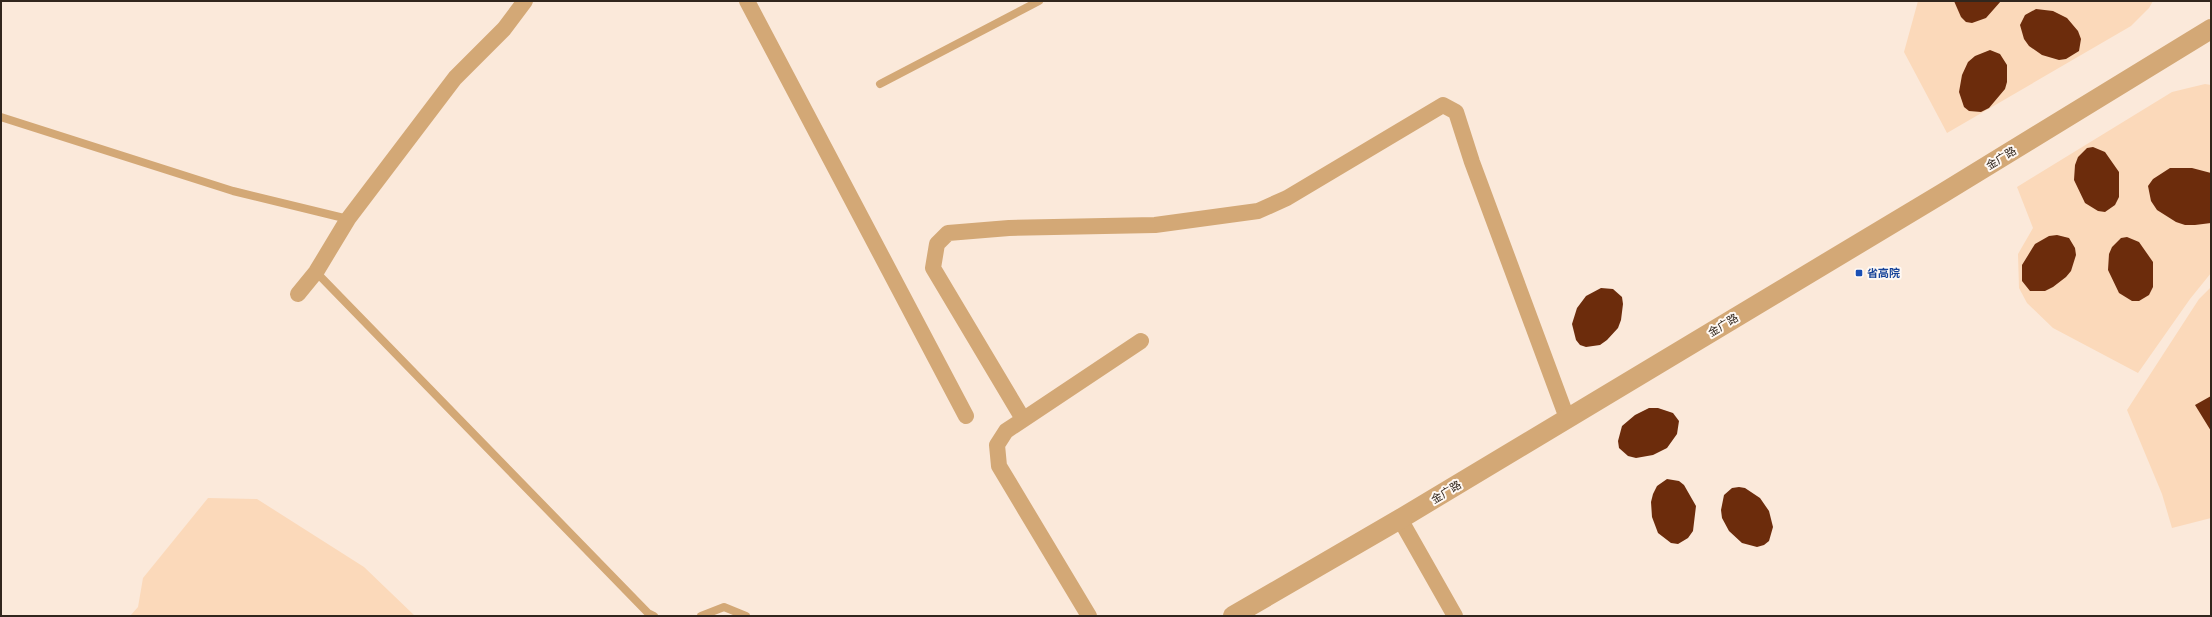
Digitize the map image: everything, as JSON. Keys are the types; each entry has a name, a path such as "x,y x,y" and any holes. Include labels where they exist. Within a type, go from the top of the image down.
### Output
{"street":[{"path":"298,294 316,272 348,218 455,78 504,29 525,1"},
{"path":"747,1 966,416"},
{"name":"金广路","path":"1233,616 1400,520 1567,418 1957,185 2211,29"},
{"path":"1023,420 933,268 937,244 948,233 1010,228 1155,225 1258,211 1287,198 1443,104 1456,112 1472,162 1567,418"},
{"path":"1088,616 999,466 997,445 1006,431 1141,341"},
{"path":"1400,520 1455,616"}],"lane":[{"path":"880,84 1039,1"},
{"path":"1,117 233,191 348,218"},
{"path":"316,272 648,613 654,616"},
{"path":"701,616 724,607 746,616"}],"shaded area":[{"path":"1918,1 2153,1 2149,8 2131,26 1947,133 1904,52"},
{"path":"2205,84 2211,85 2211,273 2190,299 2138,373 2053,328 2027,303 2019,288 2018,254 2033,228 2017,187 2172,92"},
{"path":"2211,287 2211,518 2172,528 2162,494 2127,410 2199,299"},
{"path":"208,498 257,499 364,567 415,616 130,616 138,607 143,578"}],"building":[{"path":"1954,1 2001,1 1986,18 1972,23 1966,22 1961,17"},
{"path":"2036,9 2053,11 2067,18 2078,31 2081,39 2079,51 2066,59 2059,60 2042,55 2029,46 2024,39 2020,25 2025,15"},
{"path":"1990,50 2000,54 2007,65 2007,82 2005,89 1989,108 1981,112 1969,111 1964,107 1959,92 1962,75 1968,62 1975,56"},
{"path":"2093,147 2105,152 2119,172 2119,197 2115,205 2105,212 2098,211 2085,203 2074,180 2075,165 2078,157 2087,148"},
{"path":"2170,168 2192,168 2211,173 2211,223 2185,225 2176,222 2157,210 2151,201 2148,186 2153,179"},
{"path":"2057,235 2069,238 2075,248 2076,255 2071,271 2053,287 2045,291 2030,291 2022,281 2022,265 2035,244 2049,236"},
{"path":"2127,237 2139,242 2153,262 2153,287 2149,295 2139,301 2132,301 2119,293 2108,270 2109,254 2112,247 2121,238"},
{"path":"1601,288 1613,289 1622,297 1623,304 1621,320 1618,328 1607,340 1600,345 1586,347 1580,345 1576,340 1572,324 1577,308 1586,296"},
{"path":"2211,396 2211,431 2195,405"},
{"path":"1649,408 1658,408 1673,413 1679,421 1677,434 1667,448 1653,455 1636,458 1628,456 1619,448 1618,441 1622,426 1635,415"},
{"path":"1667,479 1679,481 1684,485 1696,506 1693,531 1688,538 1678,544 1671,543 1658,533 1652,517 1651,502 1653,494 1657,486"},
{"path":"1732,488 1745,488 1760,498 1769,511 1773,527 1769,541 1764,545 1757,547 1742,543 1729,531 1722,518 1721,510 1724,495"}],"place":[{"name":"省高院","path":"1859,273"}]}
